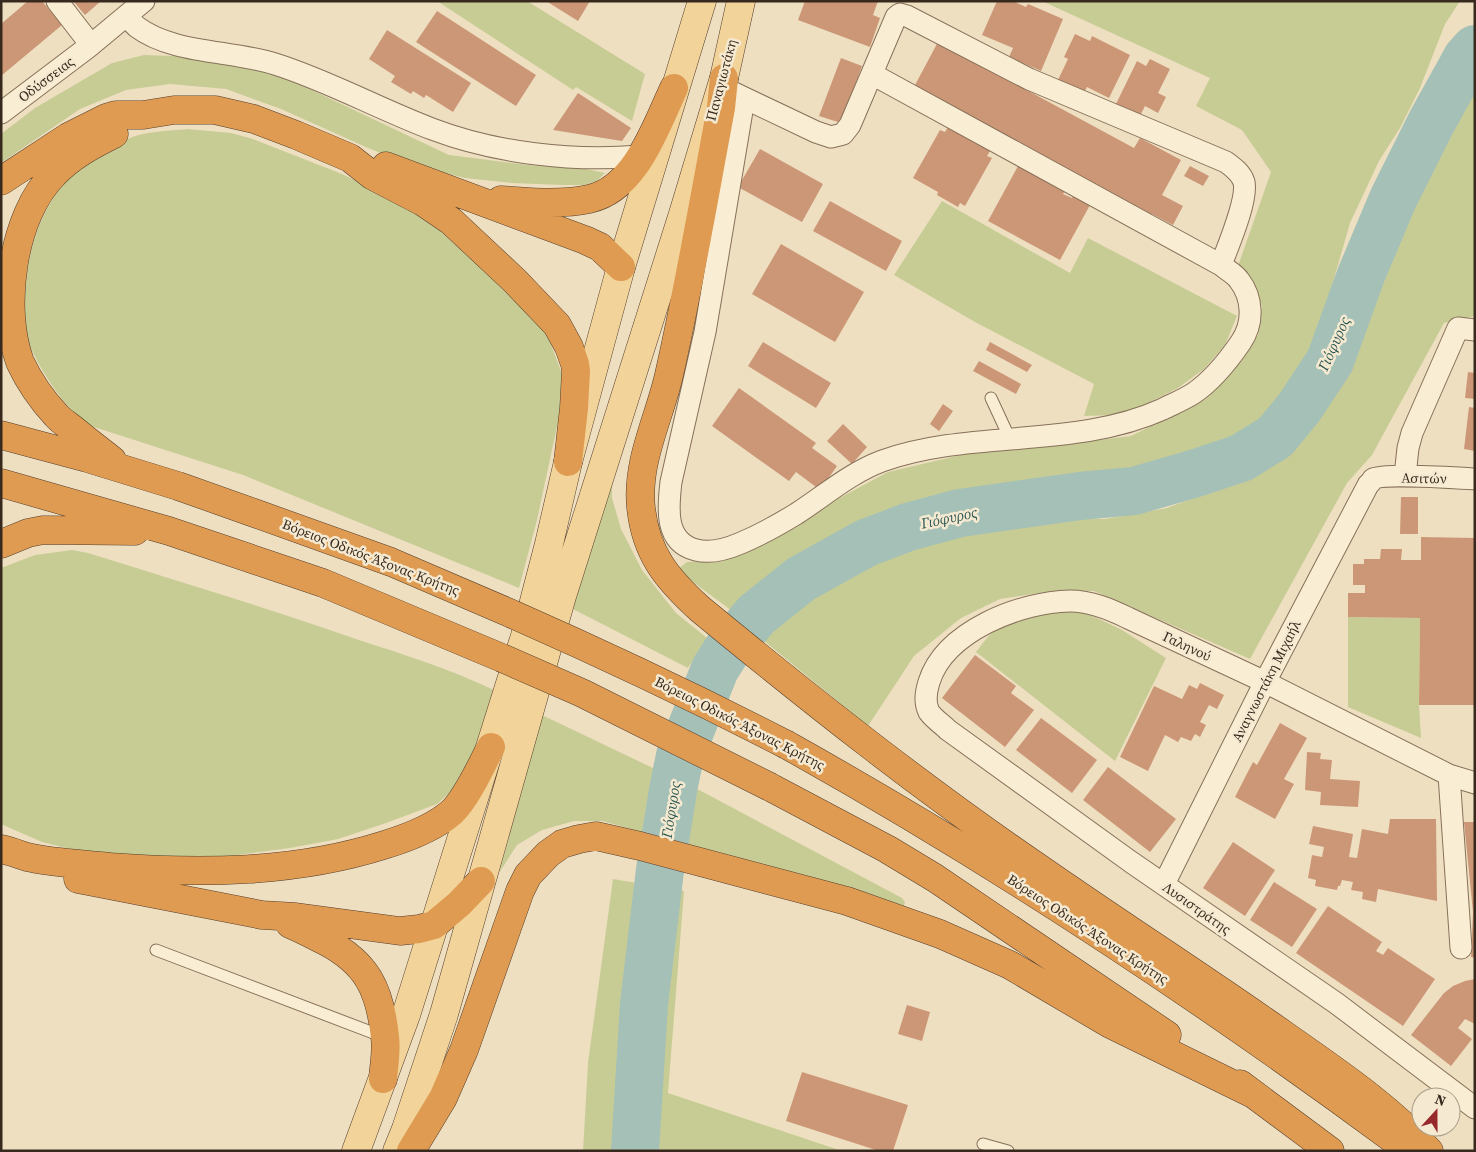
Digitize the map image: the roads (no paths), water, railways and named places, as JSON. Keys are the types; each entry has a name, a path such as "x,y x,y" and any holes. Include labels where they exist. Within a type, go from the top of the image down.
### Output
{"highway":[{"path":"477,199 551,203 575,202 591,199 605,193 622,181 631,170 649,140 674,88"},
{"path":"730,88 721,108 667,385 640,479 641,506 647,535 652,551 661,568 700,609 833,716 945,802 1337,1073 1401,1123 1429,1151"},
{"path":"1,181 68,137 106,118 124,114 143,115 190,109 226,112 254,119 350,158 373,176 423,202 451,221 515,281 556,325 566,340 575,364 574,408 568,462"},
{"path":"123,469 56,416 38,394 20,361 11,332 8,299 15,247 27,213 39,192 53,174 70,159 96,143 132,126 143,115"},
{"path":"350,158 384,165 595,244 621,266"},
{"name":"Βόρειος Οδικός Άξονας Κρήτης","path":"1,435 178,486 391,562 658,680 787,745 904,811 1030,890 1231,1023 1408,1151"},
{"path":"1,483 169,531 323,583 502,658 582,694 770,787 887,849 935,878 1255,1095 1330,1151"},
{"path":"1,544 28,533 43,530 169,531"},
{"path":"10,850 90,865 202,871 270,867 344,856 378,847 408,836 432,826 451,813 466,794 490,747"},
{"path":"411,1151 442,1098 464,1050 520,891 528,875 548,854 562,844 596,836 847,901 932,931 1010,965 1110,1024 1255,1095"},
{"path":"10,850 64,876 262,915 296,917 400,931 434,925 460,904 481,881"},
{"path":"262,915 296,927 335,946 355,960 363,970 378,999 385,1038 383,1079"}],"main road":[{"path":"356,1151 406,1015 524,636 549,544 568,462 621,266 702,1"},
{"name":"Παναγιωτάκη","path":"397,1151 444,1014 562,596 699,159 730,88 741,1"},
{"path":"621,266 656,299"}],"street":[{"path":"57,1 91,45"},
{"name":"Οδύσσειας","path":"1,113 91,45 144,1"},
{"path":"872,74 1222,265 1238,279 1248,294 1250,307 1249,325 1244,338 1231,356 1193,394 1148,415 1094,430 943,447 899,455 862,470 796,514 760,535 726,548 710,551 696,551 685,546 676,538 672,530 669,505 671,482 705,332 730,88 816,132 831,137 843,134 850,125 896,17 900,14 907,16 1029,79 1226,162 1237,170 1243,181 1244,191 1241,207 1222,265"},
{"path":"127,16 136,26 167,42 273,63 430,129 473,142 525,152 575,158 640,156"},
{"path":"1405,476 1408,448 1412,433 1466,329"},
{"name":"Ασιτών","path":"1373,480 1405,476 1475,479"},
{"name":"Αναγνωστάκη Μιχαήλ","path":"1164,884 1265,682 1368,485 1373,480"},
{"name":"Γαληνού","path":"926,703 927,688 937,664 966,635 991,621 1015,612 1046,604 1070,601 1092,603 1107,608 1265,682 1449,775 1475,784"},
{"name":"Λυσιστράτης","path":"926,703 933,717 948,730 1164,884 1336,1003 1475,1108"},
{"path":"1449,775 1461,948"}],"lane":[{"path":"991,398 1010,440"},
{"path":"156,950 385,1038"},
{"path":"983,1144 1008,1151"}],"waterway":[{"name":"Γιόφυρος","path":"635,1151 644,1004 660,870 674,785 680,756 715,669 727,650 756,615 801,579 866,543 908,527 960,513 1080,496 1134,491 1241,458 1275,437 1299,408 1330,361 1361,275 1393,199 1431,123 1467,58 1475,49"}]}
